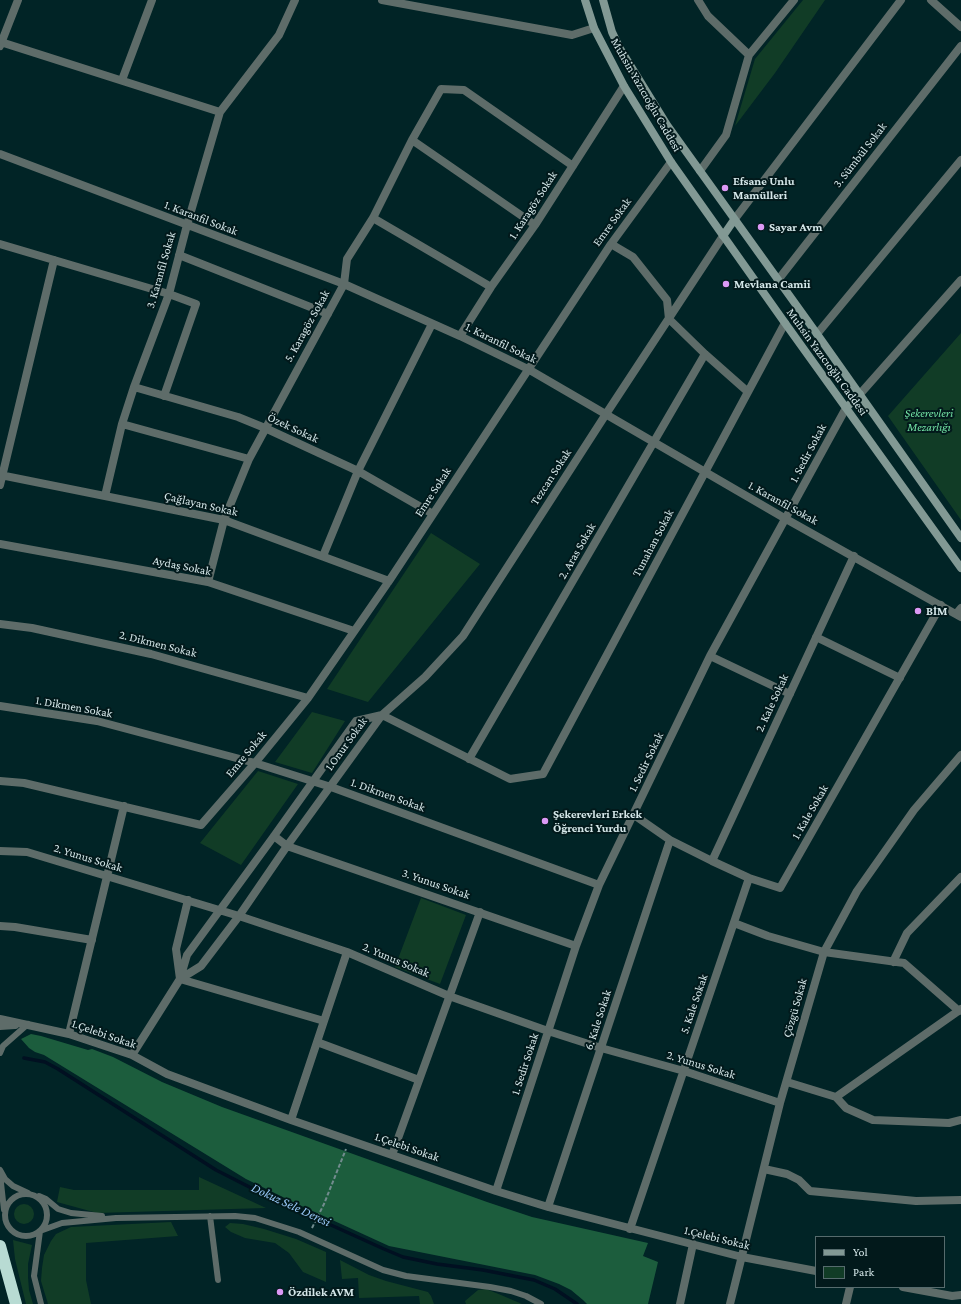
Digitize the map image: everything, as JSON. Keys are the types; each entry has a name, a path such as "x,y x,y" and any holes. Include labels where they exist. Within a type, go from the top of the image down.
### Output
{"highway":[{"path":"0,1246 16,1304"}],"street":[{"path":"18,0 1,44 122,80 220,112"},
{"path":"122,80 152,0"},
{"name":"3. Karanfil Sokak","path":"105,496 122,424 134,387 169,294 187,225 220,112 279,35 295,0"},
{"path":"382,0 572,36 594,28"},
{"name":"Muhsin Yazıcıoğlu Caddesi","path":"585,0 594,28 624,86 671,162 785,324 961,568"},
{"name":"Muhsin Yazıcıoğlu Caddesi","path":"603,0 612,32 627,63 667,125 860,394 961,538"},
{"path":"698,0 708,16 749,54"},
{"path":"700,171 726,135 749,54 794,0"},
{"path":"723,236 901,0"},
{"path":"932,0 961,27"},
{"name":"3. Sümbül Sokak","path":"778,280 961,46"},
{"name":"1. Karagöz Sokak","path":"460,336 491,287 535,225 624,86"},
{"name":"5. Karagöz Sokak","path":"208,582 224,520 249,459 344,284 347,260 373,218 412,140 441,89 464,90 573,166"},
{"path":"412,140 535,225"},
{"name":"1. Karanfil Sokak","path":"0,154 344,284 460,336 528,369 786,519 941,606 959,613"},
{"path":"817,334 961,160"},
{"name":"Emre Sokak","path":"124,806 201,825 255,763 308,698 389,581 611,244 671,162"},
{"path":"373,218 491,287"},
{"name":"Tezcan Sokak","path":"382,715 425,678 463,636 723,236"},
{"path":"0,244 169,294 196,304 164,396"},
{"path":"611,244 633,257 667,300 669,319 705,354 748,392"},
{"path":"179,255 328,314"},
{"path":"0,485 1,475 54,260"},
{"path":"846,408 961,280"},
{"path":"323,556 358,471 432,324"},
{"name":"Tunahan Sokak","path":"469,759 510,779 543,774 785,324"},
{"name":"2. Aras Sokak","path":"469,759 705,354"},
{"name":"Özek Sokak","path":"134,387 238,417 265,428 358,471 433,514"},
{"name":"1. Sedir Sokak","path":"496,1191 576,946 599,885 710,656 846,408"},
{"path":"122,424 249,459"},
{"name":"Çağlayan Sokak","path":"1,475 224,520 389,581"},
{"name":"Aydaş Sokak","path":"0,544 208,582 354,631"},
{"name":"2. Kale Sokak","path":"712,861 854,556"},
{"name":"1. Kale Sokak","path":"634,815 670,840 712,861 749,878 780,888 941,606"},
{"name":"2. Dikmen Sokak","path":"0,624 32,628 152,654 308,698"},
{"path":"816,637 900,678"},
{"path":"710,656 790,694"},
{"name":"1. Dikmen Sokak","path":"0,706 98,721 255,763 331,787 599,885"},
{"path":"382,715 469,759"},
{"name":"1.Onur Sokak","path":"132,1055 180,979 186,955 274,836 356,721 382,715"},
{"name":"1.Onur Sokak","path":"180,979 201,966 239,916 287,846 382,715"},
{"name":"Çözgü Sokak","path":"730,1304 780,1103 824,952 857,891 914,810 961,755"},
{"path":"0,781 24,783 124,806 69,1034"},
{"name":"3. Yunus Sokak","path":"274,836 287,846 576,946"},
{"name":"6. Kale Sokak","path":"548,1207 670,840"},
{"name":"2. Yunus Sokak","path":"0,851 28,852 239,916 347,952 449,996 548,1031 601,1048 684,1071 780,1103"},
{"path":"893,962 907,933 961,877"},
{"name":"5. Kale Sokak","path":"630,1229 749,878"},
{"path":"188,900 176,949 180,979 324,1021"},
{"path":"392,1155 480,912"},
{"path":"734,923 768,936 824,952 904,963 960,1010 836,1097"},
{"path":"0,926 15,927 92,940"},
{"path":"291,1120 347,952"},
{"name":"1.Çelebi Sokak","path":"0,1019 69,1034 132,1055 167,1074 291,1120 496,1191 548,1207 630,1229 742,1257 815,1271"},
{"path":"0,1026 28,1024"},
{"path":"317,1042 419,1080"},
{"path":"787,1082 836,1097 846,1108 873,1120 948,1124 961,1120"},
{"path":"764,1169 787,1174 799,1180 810,1191 916,1201 961,1200"},
{"path":"680,1304 693,1244"},
{"path":"846,1304 850,1288"},
{"path":"908,1288 952,1296 961,1295"}],"lane":[{"path":"0,1053 3,1046 28,1024"},
{"path":"0,1170 5,1179 13,1186 46,1199 58,1209 71,1213 116,1218"},
{"path":"0,1174 6,1221 9,1227 20,1235 27,1236 62,1223 116,1218 210,1216 255,1218 307,1236 383,1270 406,1276 511,1291 542,1304"},
{"path":"5,1215 11,1199 22,1194 33,1195 42,1201 47,1211 46,1222 40,1231 34,1276 41,1304"},
{"path":"210,1216 218,1280"}],"path":[{"path":"307,1236 324,1204 350,1140"}],"green space":[{"path":"803,0 825,0 775,73 735,126 755,59"},
{"name":"Şekerevleri Mezarlığı","path":"961,333 961,520 888,416"},
{"path":"431,533 480,564 368,702 327,689"},
{"path":"312,712 345,721 312,773 275,762"},
{"path":"258,771 298,784 241,865 200,843"},
{"path":"421,898 466,915 440,984 395,967"},
{"path":"31,1034 88,1050 92,1049 113,1057 162,1082 222,1107 487,1202 532,1217 648,1243 643,1256 658,1262 648,1304 587,1304 571,1290 535,1275 389,1246 246,1179 44,1055 29,1048 21,1039"},
{"path":"199,1177 266,1208 97,1213 57,1202 60,1187 74,1190 199,1190"},
{"path":"20,1204 28,1204 34,1210 34,1218 28,1224 20,1224 14,1218 14,1210"},
{"path":"171,1222 178,1236 86,1243 86,1280 91,1304 48,1304 41,1281 42,1268 44,1255 56,1234 71,1227"},
{"path":"230,1223 243,1224 264,1229 296,1239 326,1252 326,1282 303,1272 289,1253 275,1243 245,1238 231,1232 225,1227"},
{"path":"13,1240 32,1245 28,1264 28,1277 29,1290 33,1304 26,1304 15,1259"},
{"path":"340,1260 369,1275 428,1292 434,1304 420,1304 419,1296 359,1298 358,1278 342,1279"},
{"path":"486,1289 522,1304 466,1304 465,1301 478,1290"}],"waterway":[{"name":"Dokuz Sele Deresi","path":"24,1058 45,1062 58,1069 216,1170 269,1197 384,1249 403,1257 534,1280 555,1289 577,1304"}],"place":[{"name":"Efsane Unlu Mamülleri","path":"725,188"},
{"name":"Sayar Avm","path":"761,227"},
{"name":"Mevlana Camii","path":"726,284"},
{"name":"BİM","path":"918,611"},
{"name":"Şekerevleri Erkek Öğrenci Yurdu","path":"545,821"},
{"name":"Özdilek AVM","path":"280,1292"}]}
